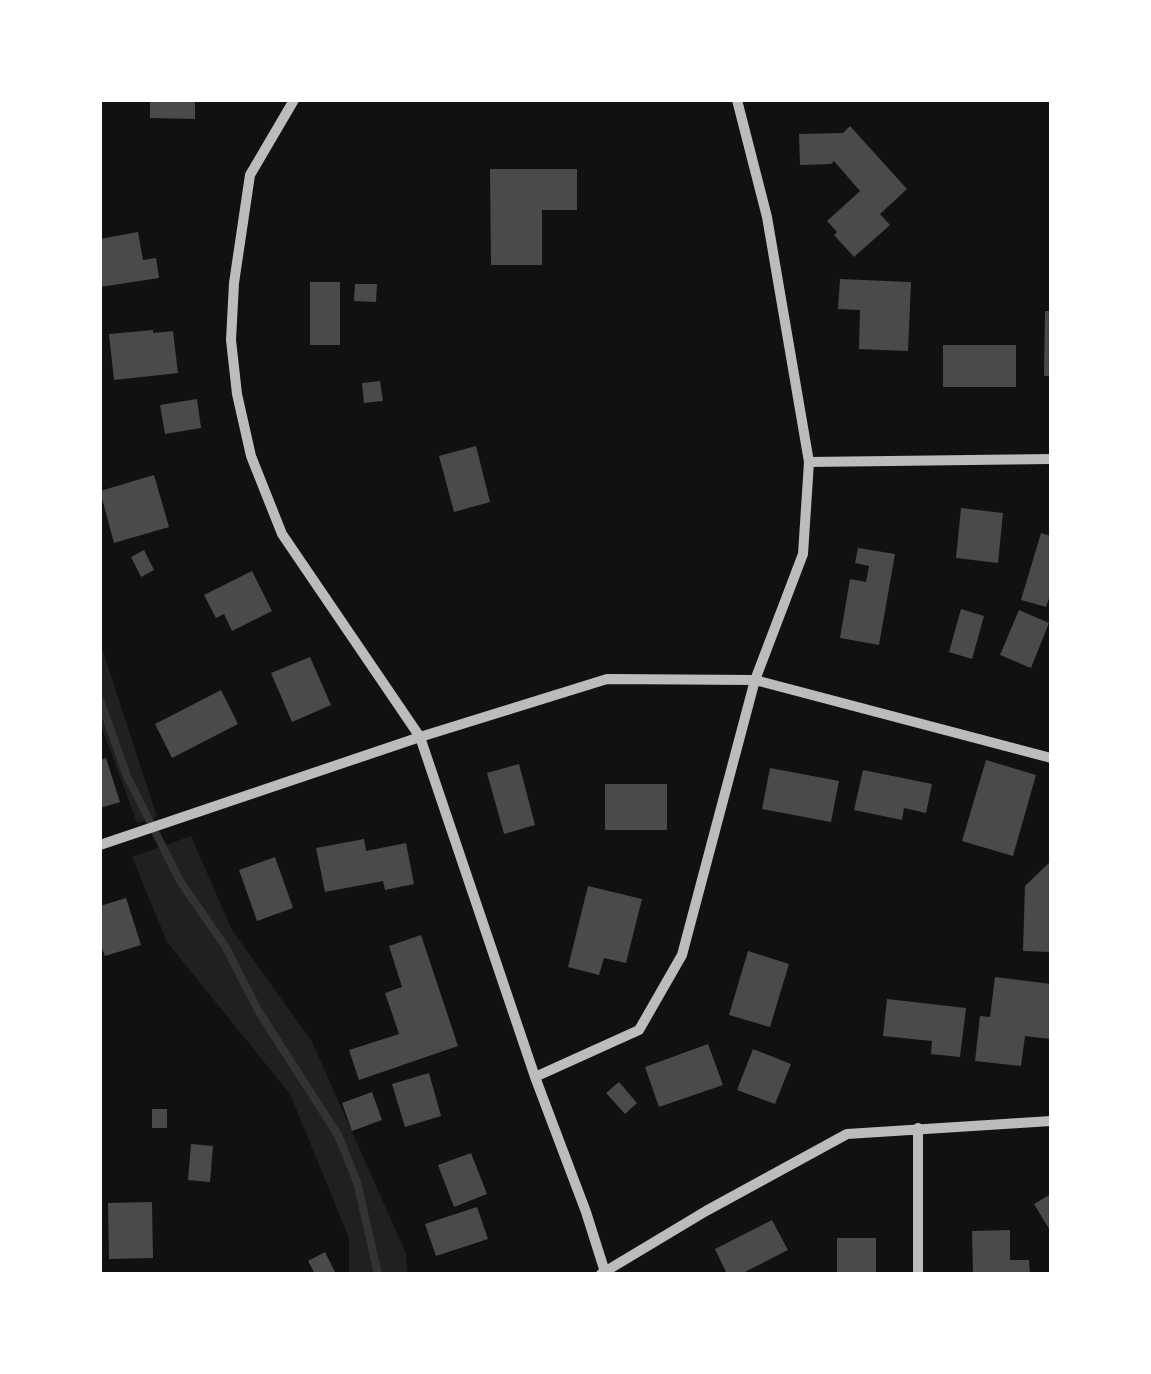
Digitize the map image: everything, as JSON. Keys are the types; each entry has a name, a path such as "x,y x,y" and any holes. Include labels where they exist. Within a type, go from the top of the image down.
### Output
{"street":[{"path":"294,100 250,175 234,283 231,340 237,394 251,456 282,534 420,737 605,1273 706,1211 847,1134 1051,1121"},
{"path":"535,1078 639,1030 682,954 755,680 803,554 809,462 767,217 737,100"},
{"path":"809,462 1051,458"},
{"path":"100,846 420,737 608,679 755,680 1051,758"},
{"path":"918,1128 918,1274"}],"shaded area":[{"path":"100,642 157,817 137,823 100,723"},
{"path":"191,836 232,930 312,1042 406,1253 407,1274 349,1274 349,1238 290,1094 167,942 132,857"}],"building":[{"path":"150,100 195,100 195,119 150,118"},
{"path":"850,126 907,189 880,214 890,225 854,257 827,221 860,191 834,161 800,165 799,134 843,133"},
{"path":"490,169 577,169 577,210 542,210 542,265 491,265"},
{"path":"138,232 143,260 156,258 159,278 100,287 100,239"},
{"path":"840,279 911,282 908,351 859,349 860,310 838,309"},
{"path":"310,282 340,282 340,345 310,345"},
{"path":"355,284 377,284 376,302 354,301"},
{"path":"1045,311 1051,311 1051,376 1044,376"},
{"path":"173,331 178,373 114,380 109,334"},
{"path":"943,345 1016,345 1016,387 943,387"},
{"path":"380,381 383,401 364,403 362,383"},
{"path":"197,399 201,428 165,434 160,405"},
{"path":"476,446 490,502 454,512 439,456"},
{"path":"154,475 169,527 114,543 100,491"},
{"path":"961,508 1003,513 998,563 956,558"},
{"path":"1041,533 1051,536 1051,592 1046,607 1021,600"},
{"path":"858,548 895,554 879,645 840,638 850,579 866,582 869,566 855,563"},
{"path":"144,550 154,570 141,577 131,557"},
{"path":"252,571 272,611 232,631 224,614 216,618 204,595"},
{"path":"961,609 984,616 972,659 949,652"},
{"path":"1019,610 1049,623 1031,668 1000,655"},
{"path":"310,657 331,705 292,722 271,673"},
{"path":"221,690 238,724 172,758 155,724"},
{"path":"106,758 120,802 100,808 100,760"},
{"path":"986,760 1036,775 1013,856 962,841"},
{"path":"519,764 535,825 504,834 487,773"},
{"path":"770,768 839,781 831,822 762,809"},
{"path":"863,770 932,784 926,813 904,808 902,820 854,810"},
{"path":"605,784 667,784 667,830 605,830"},
{"path":"364,839 366,851 406,843 414,884 385,890 383,881 325,892 316,848"},
{"path":"275,857 293,908 257,921 239,870"},
{"path":"1051,861 1051,952 1023,951 1025,886"},
{"path":"588,886 642,899 626,963 604,958 599,975 568,967"},
{"path":"126,898 141,945 105,956 100,944 100,906"},
{"path":"421,935 458,1046 359,1080 349,1050 399,1034 385,993 402,987 389,946"},
{"path":"748,951 789,964 770,1027 729,1015"},
{"path":"995,977 1051,984 1051,1039 1025,1036 1021,1066 975,1061 980,1016 990,1017"},
{"path":"887,999 966,1008 960,1057 931,1054 932,1041 883,1036"},
{"path":"708,1044 723,1085 659,1107 645,1067"},
{"path":"753,1049 791,1064 775,1104 737,1090"},
{"path":"429,1073 441,1116 405,1127 392,1084"},
{"path":"619,1082 637,1103 625,1114 606,1093"},
{"path":"372,1092 382,1120 352,1131 342,1103"},
{"path":"152,1109 167,1109 167,1128 152,1128"},
{"path":"191,1144 213,1146 210,1182 188,1180"},
{"path":"471,1153 487,1194 454,1207 438,1165"},
{"path":"1051,1194 1051,1232 1034,1204"},
{"path":"152,1202 153,1258 109,1259 108,1203"},
{"path":"477,1207 488,1239 436,1256 425,1224"},
{"path":"772,1220 788,1250 741,1274 727,1274 715,1249"},
{"path":"1010,1230 1010,1260 1029,1260 1030,1274 973,1274 972,1231"},
{"path":"837,1238 876,1238 876,1274 837,1274"},
{"path":"325,1252 336,1274 315,1274 308,1261"}],"waterway":[{"path":"100,700 127,776 180,881 225,946 259,1012 338,1135 357,1182 378,1274"}]}
